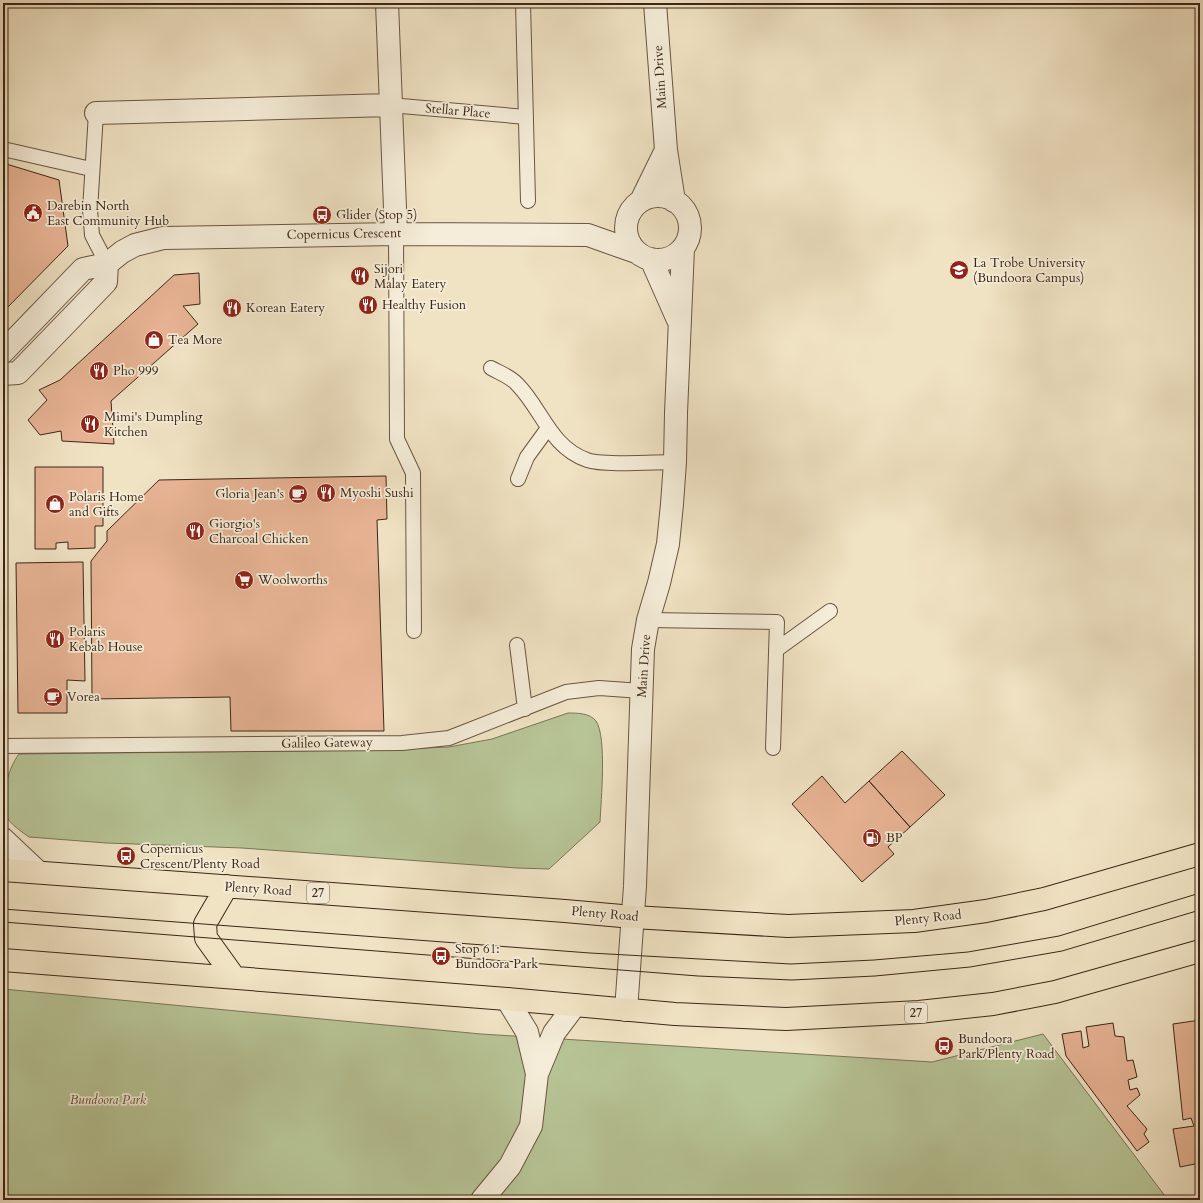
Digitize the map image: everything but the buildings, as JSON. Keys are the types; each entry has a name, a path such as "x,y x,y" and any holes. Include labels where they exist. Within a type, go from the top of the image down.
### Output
{"highway":[{"name":"Plenty Road","path":"3,870 633,917 788,926 914,921 986,911 1044,899 1200,854"},
{"path":"227,886 205,924 206,938 234,977"},
{"name":"27","path":"3,960 234,977 675,1014 786,1019 919,1012 993,1004 1055,992 1200,951"}],"street":[{"path":"387,3 396,234"},
{"name":"Main Drive","path":"655,3 666,150 674,201"},
{"path":"96,112 390,105"},
{"path":"634,209 657,196 674,201 687,215 690,227 688,238 683,248 675,256 665,260 644,256 627,236 626,226 634,209 666,150"},
{"name":"Copernicus Crescent","path":"588,235 634,209"},
{"name":"Copernicus Crescent","path":"3,352 83,269 107,264 122,252 135,245 163,238 396,234 588,235 644,256"},
{"name":"Main Drive","path":"626,1010 633,917 643,649 648,620 659,583 668,544 675,462 683,248"},
{"name":"Main Drive","path":"644,256 680,324"},
{"path":"3,374 18,373 106,282 107,264"},
{"path":"3,839 38,872"},
{"path":"507,999 527,1032 537,1074"},
{"path":"482,1200 510,1166 531,1126 537,1074 554,1033 575,1005"}],"lane":[{"path":"523,3 528,201"},
{"name":"Stellar Place","path":"390,105 526,116"},
{"path":"96,112 91,169 90,210 92,235 107,264"},
{"path":"3,149 91,169"},
{"path":"396,234 397,439 413,473 414,631"},
{"path":"491,368 517,383 559,442 573,453 587,460 675,462"},
{"path":"518,479 526,457 548,428"},
{"path":"776,650 830,611"},
{"path":"648,620 777,622 773,748"},
{"path":"517,645 525,709"},
{"name":"Galileo Gateway","path":"3,746 402,743 449,738 566,692 599,688 642,691"}],"green space":[{"path":"568,713 590,716 596,721 599,729 602,754 600,822 549,869 242,848 107,843 29,837 10,822 6,811 6,785 11,768 19,754 377,750 449,747 492,739"},
{"name":"Bundoora Park","path":"3,989 481,1034 932,1062 1043,1034 1168,1200 3,1200"}],"tram line":[{"path":"3,909 590,953 791,964 874,960 968,952 1059,936 1200,893"},
{"path":"3,922 698,976 792,980 875,976 970,967 1062,951 1200,910"}],"place":[{"name":"Darebin North East Community Hub","path":"33,213"},
{"name":"Glider (Stop 5)","path":"322,215"},
{"name":"La Trobe University (Bundoora Campus)","path":"959,270"},
{"name":"Sijori Malay Eatery","path":"360,276"},
{"name":"Healthy Fusion","path":"368,305"},
{"name":"Korean Eatery","path":"232,308"},
{"name":"Tea More","path":"154,340"},
{"name":"Pho 999","path":"99,371"},
{"name":"Mimi's Dumpling Kitchen","path":"90,424"},
{"name":"Myoshi Sushi","path":"326,493"},
{"name":"Gloria Jean's","path":"298,494"},
{"name":"Polaris Home and Gifts","path":"55,504"},
{"name":"Giorgio's Charcoal Chicken","path":"195,531"},
{"name":"Woolworths","path":"244,580"},
{"name":"Polaris Kebab House","path":"55,639"},
{"name":"Vorea","path":"53,697"},
{"name":"BP","path":"872,838"},
{"name":"Copernicus Crescent/Plenty Road","path":"126,856"},
{"name":"Stop 61: Bundoora Park","path":"441,956"},
{"name":"Bundoora Park/Plenty Road","path":"944,1046"}]}
